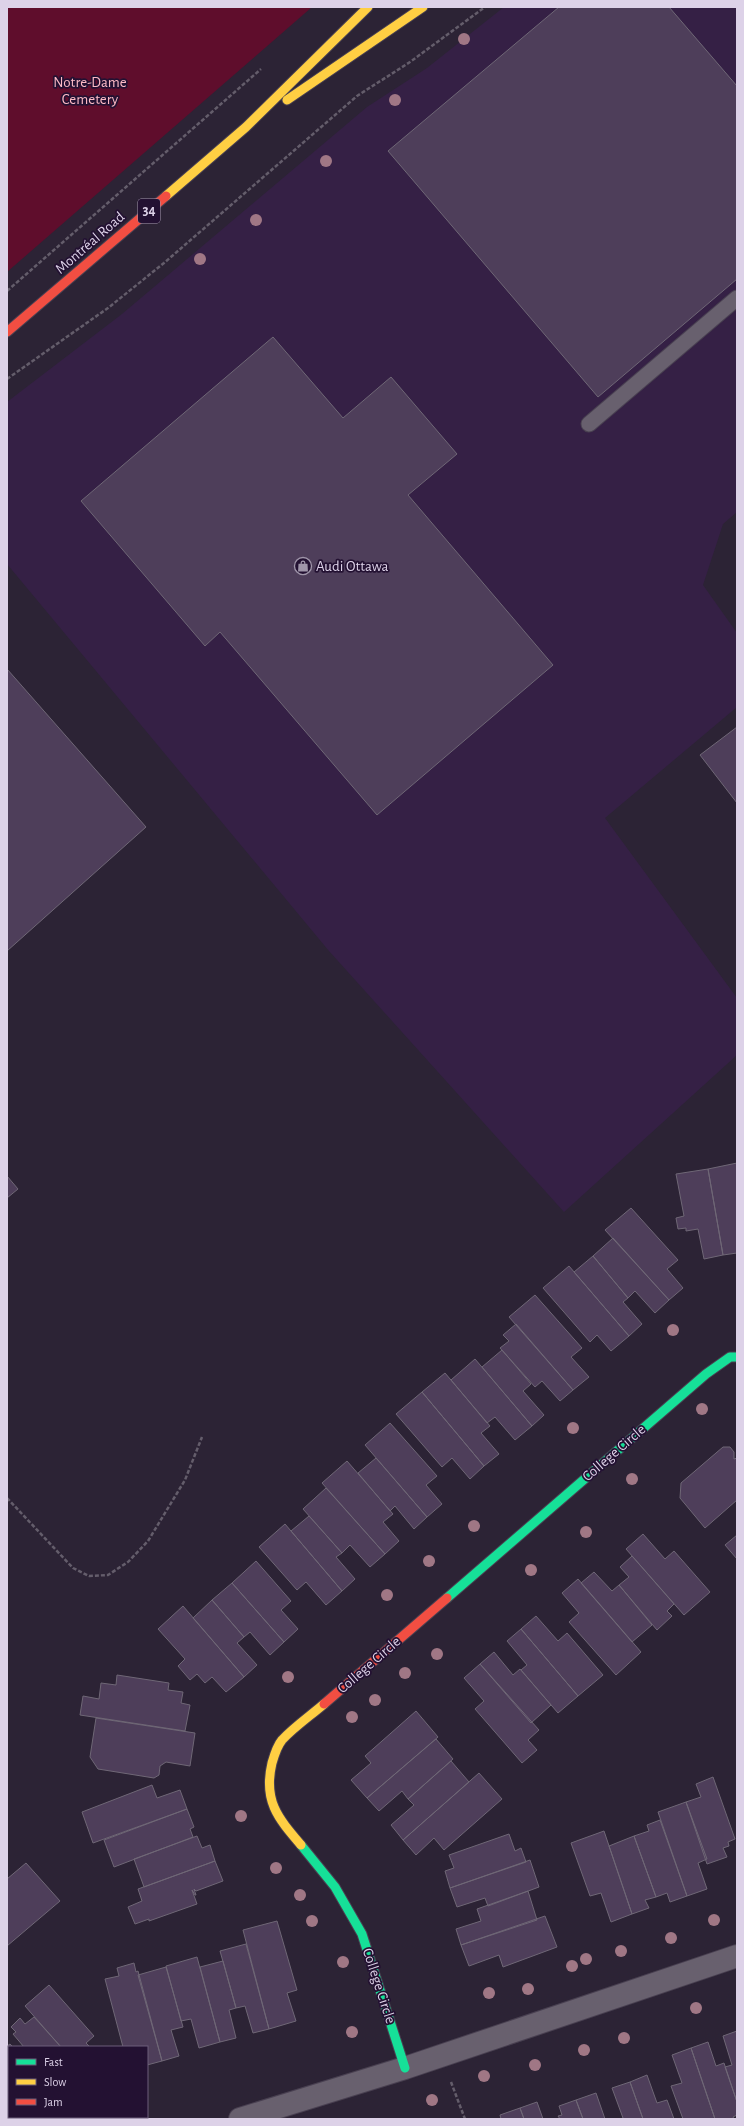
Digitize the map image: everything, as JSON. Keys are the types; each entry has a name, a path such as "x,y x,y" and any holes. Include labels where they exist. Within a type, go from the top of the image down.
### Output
{"street":[{"name":"Montréal Road","path":"7,332 246,127 368,7"},
{"name":"Montréal Road","path":"246,127 423,7"},
{"name":"College Circle","path":"405,2068 362,1934 354,1915 344,1898 278,1818 273,1808 269,1783 273,1757 281,1741 706,1374 730,1357 737,1356"},
{"path":"240,2119 405,2068 737,1956"}],"lane":[{"path":"589,424 737,298"}],"path":[{"path":"7,379 108,308 164,263 357,96 410,62 485,7"},
{"path":"7,291 267,64"},
{"path":"7,1498 73,1568 89,1576 108,1575 128,1562 148,1541 185,1480 202,1437"},
{"path":"442,2055 465,2119"}],"shaded area":[{"path":"504,7 737,7 737,512 723,524 703,585 737,633 737,707 605,818 737,998 737,1055 564,1212 329,951 7,564 7,402 122,314 367,107 427,68"}],"green space":[{"name":"Notre-Dame Cemetery","path":"7,7 312,7 7,272"}],"building":[{"path":"559,7 669,7 737,86 737,279 598,397 388,151"},
{"name":"Audi Ottawa","path":"273,337 343,418 391,377 457,454 408,495 553,665 377,815 220,632 205,646 81,501"},
{"path":"7,669 146,827 7,951"},
{"path":"737,727 737,803 700,755"},
{"path":"737,1163 737,1253 723,1255 708,1169"},
{"path":"708,1169 723,1255 704,1259 698,1229 686,1231 686,1228 678,1229 676,1218 684,1216 676,1174"},
{"path":"7,1176 18,1189 7,1198"},
{"path":"631,1208 678,1260 667,1269 683,1288 669,1300 605,1230"},
{"path":"613,1238 669,1300 655,1313 635,1291 628,1298 593,1256"},
{"path":"593,1256 628,1298 623,1302 642,1324 629,1336 574,1272"},
{"path":"569,1266 629,1336 611,1351 597,1335 590,1342 543,1288"},
{"path":"535,1295 582,1348 571,1357 589,1377 573,1390 509,1317"},
{"path":"516,1324 573,1390 560,1401 542,1381 535,1387 500,1348 509,1341 503,1335"},
{"path":"502,1350 531,1384 523,1391 544,1415 532,1426 482,1367"},
{"path":"475,1359 532,1426 515,1440 495,1417 487,1423 451,1380"},
{"path":"445,1373 490,1426 481,1433 499,1454 484,1466 422,1392"},
{"path":"422,1392 484,1466 470,1479 452,1458 442,1467 396,1414"},
{"path":"390,1423 437,1476 426,1485 442,1504 427,1517 365,1445"},
{"path":"723,1447 730,1447 734,1452 734,1459 737,1458 737,1500 705,1528 680,1498 681,1483"},
{"path":"376,1458 427,1517 414,1529 395,1506 390,1511 358,1473"},
{"path":"347,1461 393,1514 383,1522 399,1541 385,1554 322,1483"},
{"path":"326,1488 385,1554 370,1567 350,1545 342,1553 303,1509"},
{"path":"309,1516 342,1553 336,1557 355,1579 342,1591 291,1531"},
{"path":"285,1524 342,1591 326,1605 306,1582 297,1590 259,1547"},
{"path":"643,1534 665,1559 674,1551 710,1592 684,1615 626,1549"},
{"path":"737,1535 737,1559 725,1545"},
{"path":"632,1556 674,1604 667,1611 672,1616 657,1630 619,1585 629,1577 620,1567"},
{"path":"256,1561 291,1601 281,1610 298,1629 284,1642 232,1583"},
{"path":"594,1572 612,1591 619,1585 652,1625 632,1642 581,1583"},
{"path":"578,1579 641,1652 616,1675 569,1622 579,1613 562,1593"},
{"path":"232,1583 284,1642 270,1655 250,1632 244,1637 212,1600"},
{"path":"212,1600 244,1637 237,1643 257,1665 244,1677 193,1618"},
{"path":"183,1606 244,1677 226,1692 212,1677 205,1683 197,1674 190,1680 178,1666 185,1659 158,1629"},
{"path":"536,1616 558,1641 567,1633 603,1675 578,1696 521,1629"},
{"path":"521,1629 578,1696 558,1713 521,1670 527,1665 507,1641"},
{"path":"494,1652 513,1675 520,1669 551,1705 531,1723 480,1664"},
{"path":"480,1664 539,1730 528,1740 537,1750 522,1763 475,1709 484,1701 464,1678"},
{"path":"117,1675 169,1683 168,1690 183,1692 181,1703 190,1705 185,1731 80,1715 83,1696 99,1699 101,1683 116,1685"},
{"path":"416,1711 438,1737 367,1798 351,1780 371,1763 365,1756"},
{"path":"96,1718 195,1733 190,1766 166,1762 160,1766 159,1775 154,1778 98,1769 90,1757"},
{"path":"436,1739 453,1759 408,1799 402,1791 379,1811 367,1798"},
{"path":"451,1761 469,1782 403,1840 391,1825 414,1805 408,1799"},
{"path":"479,1773 502,1799 444,1850 434,1838 416,1855 403,1840"},
{"path":"713,1777 735,1839 728,1842 729,1846 723,1848 727,1857 707,1864 686,1802 701,1797 696,1784"},
{"path":"152,1785 157,1798 180,1790 187,1809 93,1843 82,1812"},
{"path":"686,1802 707,1859 698,1863 707,1889 687,1896 658,1812"},
{"path":"187,1809 194,1827 190,1829 193,1837 114,1867 104,1840"},
{"path":"660,1820 687,1896 670,1902 667,1893 656,1897 634,1836 649,1831 647,1825"},
{"path":"604,1831 632,1914 611,1922 601,1893 590,1896 571,1843"},
{"path":"509,1834 515,1851 521,1848 526,1862 450,1888 445,1871 454,1868 449,1855"},
{"path":"197,1836 202,1848 210,1845 215,1861 144,1887 134,1859"},
{"path":"634,1836 656,1897 645,1900 649,1908 632,1914 609,1846"},
{"path":"530,1860 539,1887 488,1906 485,1898 457,1907 450,1888"},
{"path":"215,1861 223,1881 196,1891 194,1889 196,1895 192,1890 197,1904 149,1921 149,1919 135,1924 128,1907 142,1901 138,1889"},
{"path":"26,1863 60,1901 7,1946 7,1879"},
{"path":"528,1891 537,1920 461,1945 456,1929 481,1921 477,1909"},
{"path":"545,1916 557,1947 503,1967 499,1955 469,1966 461,1945"},
{"path":"277,1921 297,1990 287,1993 296,2021 269,2029 243,1930"},
{"path":"246,1944 269,2029 253,2033 245,2006 236,2008 220,1951"},
{"path":"197,1957 220,2042 199,2048 191,2019 181,2021 166,1966"},
{"path":"223,1961 236,2008 229,2010 236,2038 220,2042 200,1967"},
{"path":"134,1963 136,1972 138,1971 162,2061 148,2065 148,2046 123,2046 105,1979 119,1976 117,1968"},
{"path":"166,1967 183,2027 171,2030 179,2056 162,2061 138,1975"},
{"path":"49,1985 94,2036 86,2043 89,2046 60,2046 25,2006"},
{"path":"34,2017 60,2046 23,2046 13,2034 16,2032 11,2027 20,2018 25,2024"},
{"path":"737,2031 737,2102 725,2067 732,2065 723,2036"},
{"path":"708,2042 716,2066 724,2063 737,2102 737,2115 733,2117 734,2119 715,2119 691,2048"},
{"path":"10,2044 12,2046 8,2046 8,2067 7,2066 7,2046"},
{"path":"691,2048 715,2119 683,2119 671,2086 682,2083 672,2055"},
{"path":"7,2066 8,2118 53,2119 8,2119"},
{"path":"647,2075 657,2103 667,2100 674,2119 643,2119 630,2082"},
{"path":"630,2082 643,2119 621,2119 623,2118 612,2088"},
{"path":"596,2093 605,2119 583,2119 576,2100"},
{"path":"576,2100 583,2119 560,2119 558,2116 562,2115 559,2106"},
{"path":"537,2102 543,2119 524,2119 520,2108"},
{"path":"520,2108 524,2119 501,2119 500,2115"}],"traffic: fast":[{"path":"447,1598 706,1374 730,1357 737,1357"},
{"path":"301,1845 335,1887 362,1934 405,2068"}],"traffic: slow":[{"path":"166,196 246,127 368,7"},
{"path":"287,100 423,7"},
{"path":"301,1845 279,1817 274,1808 270,1788 272,1763 282,1740 324,1704"}],"traffic: jam":[{"path":"7,332 166,196"},
{"path":"324,1704 447,1598"}],"place":[{"name":"Audi Ottawa","path":"303,566"}]}
